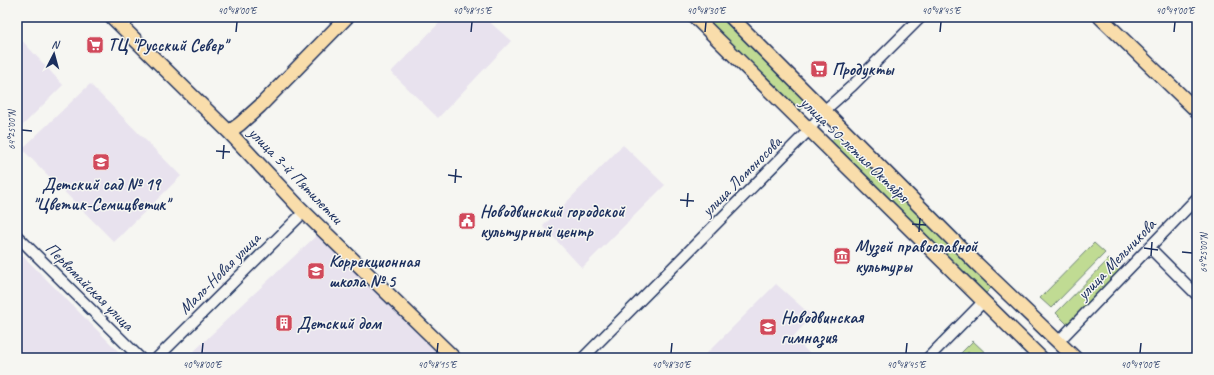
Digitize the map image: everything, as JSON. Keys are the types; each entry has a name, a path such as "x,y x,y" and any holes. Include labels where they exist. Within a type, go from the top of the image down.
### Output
{"main road":[{"name":"улица 3-й Пятилетки","path":"112,17 126,22 304,212 454,358"},
{"path":"229,132 260,106 348,17"},
{"name":"улица 50-летия Октября","path":"695,17 1041,358"},
{"name":"улица 50-летия Октября","path":"731,17 977,264 1075,358"},
{"path":"1100,17 1197,111"}],"street":[{"name":"улица Ломоносова","path":"583,358 809,130 825,110 852,86 921,17"},
{"name":"улица Мельникова","path":"1058,342 1197,198"},
{"name":"Мало-Новая улица","path":"157,358 304,212"},
{"name":"Первомайская улица","path":"17,236 140,358"},
{"path":"1149,247 1197,295"},
{"path":"928,358 984,301"}],"shaded area":[{"path":"445,17 484,17 511,41 438,118 391,72"},
{"path":"17,35 63,85 17,131"},
{"name":"Детский сад № 19 \"Цветик-Семицветик\"","path":"90,84 181,176 114,242 22,149"},
{"path":"623,145 665,185 582,268 543,226"},
{"name":"Коррекционная школа № 5","path":"317,235 442,358 187,358 241,306"},
{"path":"17,250 125,358 17,358"},
{"name":"Новодвинская гимназия","path":"776,284 812,316 793,337 814,358 702,358"},
{"path":"1197,346 1197,358 1184,358"}],"green space":[{"path":"704,17 723,17 809,101 800,111"},
{"path":"839,133 994,285 985,294 830,142"},
{"path":"1094,243 1105,253 1051,308 1040,298"},
{"path":"1109,259 1120,270 1067,324 1056,313"},
{"path":"973,341 991,358 974,358 968,352 963,358 957,357"}],"place":[{"name":"ТЦ \"Русский Север\"","path":"95,45"},
{"name":"Продукты","path":"819,69"},
{"name":"Детский сад № 19 \"Цветик-Семицветик\"","path":"101,162"},
{"name":"Новодвинский городской культурный центр","path":"467,221"},
{"name":"Музей православной культуры","path":"842,256"},
{"name":"Коррекционная школа № 5","path":"316,271"},
{"name":"Детский дом","path":"284,323"},
{"name":"Новодвинская гимназия","path":"768,327"}]}
